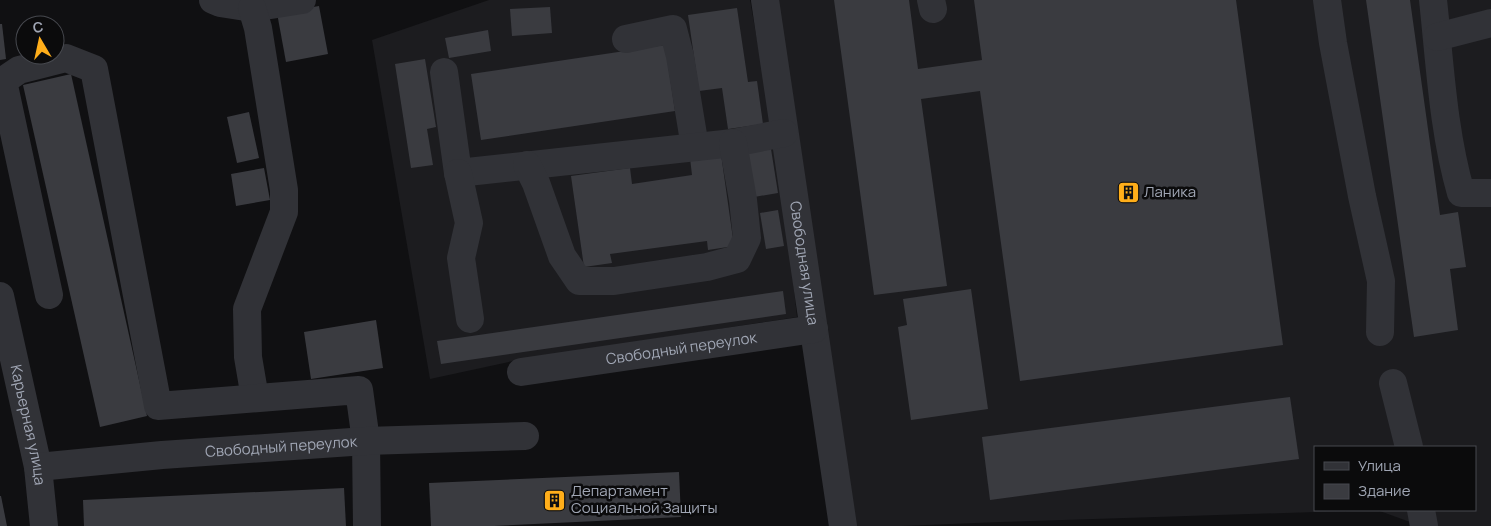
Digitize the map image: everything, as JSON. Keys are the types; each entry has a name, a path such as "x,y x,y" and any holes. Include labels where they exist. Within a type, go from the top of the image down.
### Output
{"street":[{"path":"213,0 220,3 252,8 302,0"},
{"path":"1327,0 1333,44 1360,187 1382,281 1380,332"},
{"path":"1433,0 1454,168 1461,193 1491,193"},
{"name":"Свободная улица","path":"769,2 784,133 843,526"},
{"path":"252,8 258,28 284,190 284,212 247,309 248,357 255,398"},
{"path":"1437,37 1491,23"},
{"path":"626,39 673,29 680,56 695,147"},
{"path":"49,295 1,81 19,70 66,58 94,70 158,406 359,390 366,441 368,526"},
{"path":"444,72 458,173 469,223 461,258 470,319"},
{"path":"458,173 733,143 784,133"},
{"path":"527,165 536,184 562,256 579,281 614,281 707,267 737,259 746,238 733,143"},
{"name":"Карьерная улица","path":"0,296 38,467 44,526"},
{"name":"Свободный переулок","path":"522,372 814,329"},
{"path":"1394,383 1409,446"},
{"name":"Свободный переулок","path":"38,467 162,455 366,441 525,436"},
{"path":"1421,511 1424,526"}],"shaded area":[{"path":"489,0 750,0 770,114 797,317 513,361 430,379 372,40"},
{"path":"775,0 1491,0 1491,526 1421,526 1380,511 1476,511 1476,446 1314,446 1314,511 1346,511 902,526 851,526"}],"building":[{"name":"Ланика","path":"834,0 909,0 918,69 982,60 974,0 1236,0 1283,345 1020,381 980,91 921,99 947,286 874,295"},
{"path":"1366,0 1410,0 1440,215 1458,212 1466,267 1450,269 1458,330 1414,337"},
{"path":"319,6 328,54 286,62 277,13"},
{"path":"550,7 552,33 512,36 510,9"},
{"path":"737,8 748,82 757,81 763,124 728,129 722,88 699,91 688,15"},
{"path":"0,24 2,24 6,59 0,60"},
{"path":"488,30 491,51 449,58 445,38"},
{"path":"665,45 675,111 481,140 471,74"},
{"path":"425,59 436,127 427,129 433,165 411,168 395,64"},
{"path":"71,74 147,416 100,427 23,85"},
{"path":"249,112 259,158 237,163 227,117"},
{"path":"771,149 778,193 754,197 747,152"},
{"path":"721,154 734,246 708,250 707,241 610,254 612,263 584,267 571,176 630,168 632,184 692,175 690,158"},
{"path":"264,168 270,200 236,206 231,174"},
{"path":"778,210 784,246 766,249 760,213"},
{"path":"971,289 988,409 911,420 898,327 907,325 903,299"},
{"path":"783,291 786,314 441,364 437,341"},
{"path":"376,320 383,368 311,379 304,332"},
{"path":"1290,397 1299,459 990,500 982,437"},
{"name":"Департамент Социальной Защиты","path":"679,472 681,517 494,526 431,526 429,483"},
{"path":"344,488 346,526 84,526 83,500"},
{"path":"1,496 7,526 0,526"}],"place":[{"name":"Ланика","path":"1128,192"},
{"name":"Департамент Социальной Защиты","path":"555,500"}]}
